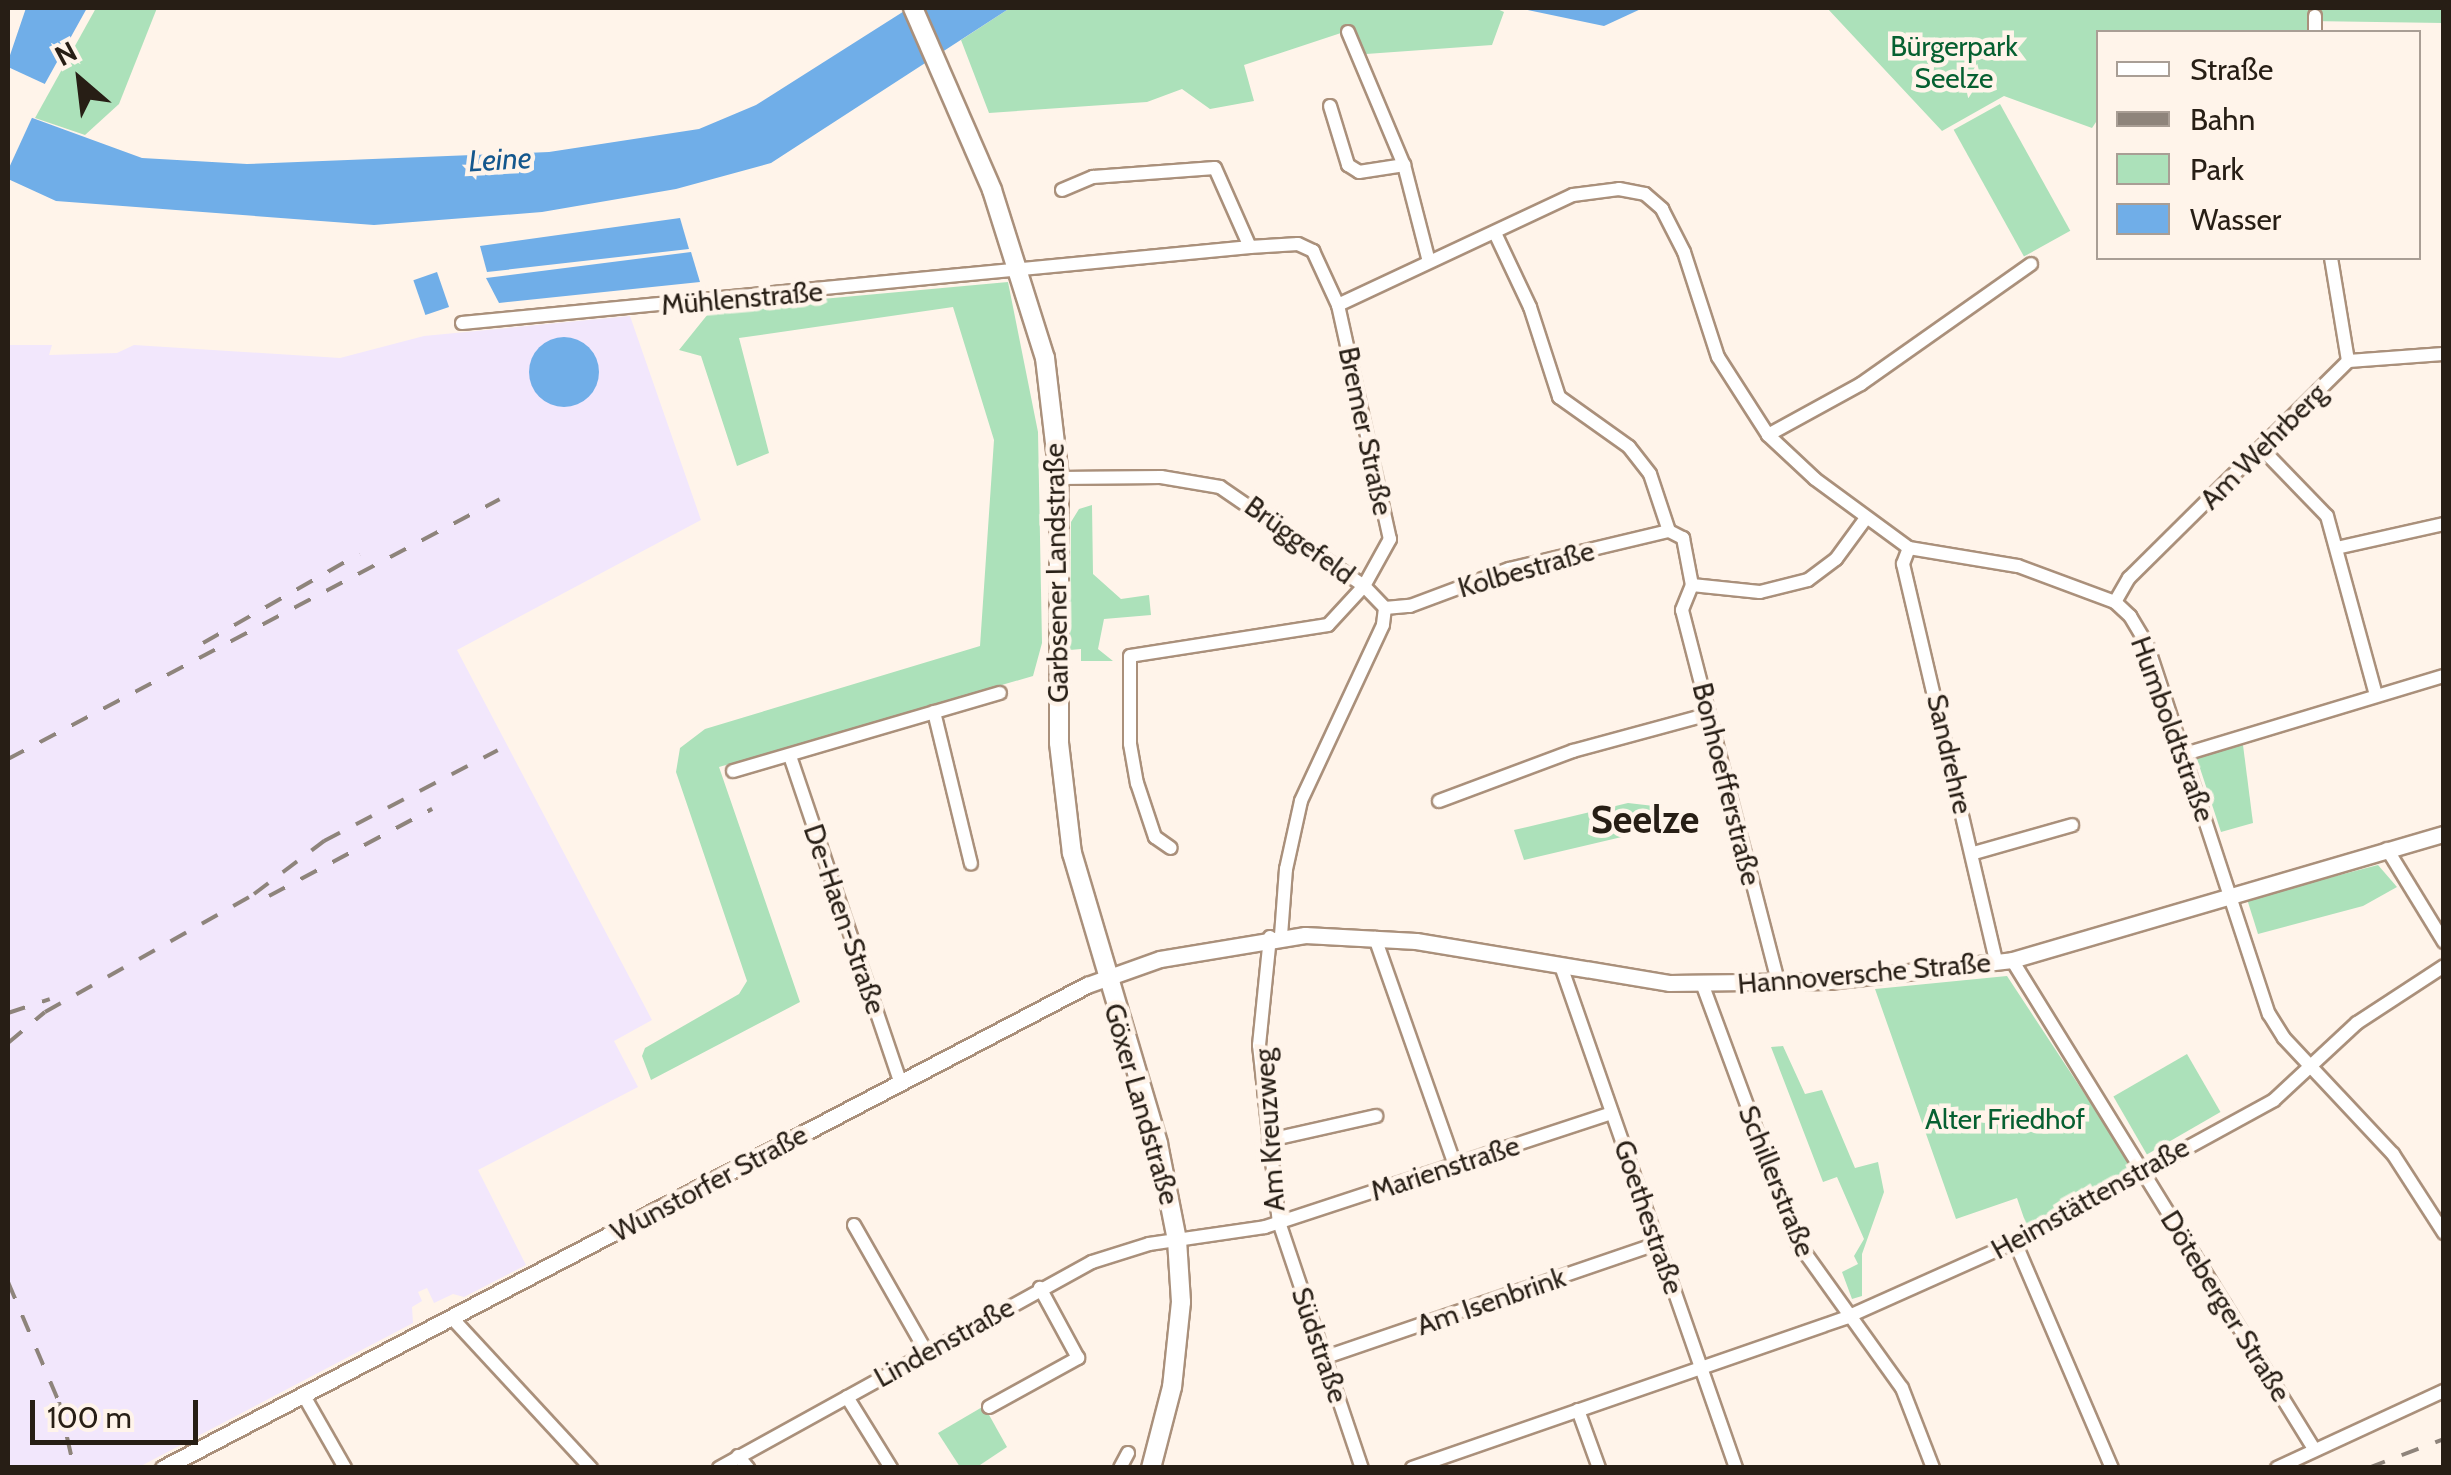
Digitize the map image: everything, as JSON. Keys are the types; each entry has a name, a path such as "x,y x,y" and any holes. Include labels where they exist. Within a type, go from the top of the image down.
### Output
{"main road":[{"name":"Garbsener Landstraße","path":"914,8 1022,272 1045,358 1059,478 1059,743 1072,853 1106,978"},
{"name":"Göxer Landstraße","path":"1106,978 1158,1144 1177,1240 1181,1302 1172,1386 1151,1468"}],"street":[{"path":"2315,16 2315,30"},
{"path":"1348,32 1404,165 1428,258"},
{"path":"1330,106 1348,165 1359,172 1404,165"},
{"path":"1062,190 1093,177 1215,168 1250,247"},
{"path":"1338,305 1428,258 1592,190 1645,194 1662,210 1684,252 1718,356 1768,434 1866,518 1909,548 2018,566 2114,602"},
{"path":"1495,233 1530,307 1559,397 1629,447 1650,474 1668,531"},
{"name":"Bremer Straße","path":"1022,272 1298,244 1312,251 1338,305 1390,539 1364,586 1328,625 1130,656 1130,744 1137,783 1154,837 1171,848"},
{"path":"2331,260 2348,361"},
{"path":"1768,434 1861,384 2031,264"},
{"name":"Mühlenstraße","path":"462,324 1022,272"},
{"name":"Am Wehrberg","path":"2114,602 2128,578 2348,361 2444,354"},
{"path":"2262,449 2327,516 2341,548 2376,695"},
{"name":"Brüggefeld","path":"1059,478 1161,478 1220,487 1364,586"},
{"path":"1692,585 1760,592 1808,580 1836,559 1866,518"},
{"path":"2341,548 2444,524"},
{"name":"Bonhoefferstraße","path":"1668,531 1683,538 1692,585 1682,610 1779,984"},
{"name":"Kolbestraße","path":"1385,608 1410,606 1509,569 1668,531"},
{"name":"Sandrehre","path":"1909,548 1903,564 2004,961"},
{"path":"1276,936 1301,801 1383,625 1385,608 1364,586"},
{"name":"Humboldtstraße","path":"2114,602 2147,644 2269,1014 2311,1068 2393,1154 2444,1234"},
{"path":"2185,754 2444,676"},
{"path":"733,771 1000,692"},
{"path":"934,712 971,864"},
{"path":"1440,801 1572,751 1709,714"},
{"name":"De-Haen-Straße","path":"790,756 900,1083"},
{"path":"1974,853 2072,825"},
{"name":"Hannoversche Straße","path":"1276,936 1375,938 1703,986 1779,984 2004,961 2444,834"},
{"path":"2387,849 2444,942"},
{"name":"Wunstorfer Straße","path":"163,1468 1106,978 1276,936"},
{"name":"Am Kreuzweg","path":"1177,1240 1278,1222 1259,1045 1276,936"},
{"path":"1375,938 1455,1166"},
{"name":"Döteberger Straße","path":"2004,961 2142,1170 2314,1448"},
{"name":"Goethestraße","path":"1560,966 1736,1468"},
{"name":"Heimstättenstraße","path":"1412,1468 1847,1317 2014,1242 2274,1100 2392,996 2444,966"},
{"name":"Schillerstraße","path":"1703,986 1798,1243 1847,1317 1902,1388 1934,1468"},
{"name":"Marienstraße","path":"1278,1222 1612,1112"},
{"path":"1269,1140 1376,1116"},
{"name":"Südstraße","path":"1278,1222 1362,1468"},
{"path":"854,1225 926,1351"},
{"name":"Lindenstraße","path":"719,1468 1040,1288 1118,1252 1177,1240"},
{"path":"2014,1242 2112,1468"},
{"name":"Am Isenbrink","path":"1323,1358 1658,1243"},
{"path":"988,1407 1078,1358 1040,1288"},
{"path":"452,1318 591,1468"},
{"path":"2278,1468 2444,1391"},
{"path":"304,1396 346,1468"},
{"path":"846,1397 892,1468"},
{"path":"1578,1410 1599,1468"},
{"path":"1120,1468 1128,1454"},
{"path":"738,1456 748,1468"}],"shaded area":[{"path":"630,316 701,520 457,650 652,1020 614,1041 638,1087 478,1170 526,1265 464,1297 453,1294 434,1303 427,1288 418,1292 422,1301 412,1307 413,1323 139,1467 8,1468 8,345 52,345 49,355 117,353 134,345 340,358 424,336"}],"green space":[{"path":"96,8 157,8 119,104 85,135 35,118"},
{"path":"1010,8 1495,8 1504,12 1492,45 1366,54 1350,30 1244,65 1254,101 1210,109 1182,89 1147,102 989,113 961,40"},
{"name":"Bürgerpark Seelze","path":"1827,8 2443,8 2444,23 2309,21 2310,30 2096,30 2096,122 2092,128 2004,96 1942,131"},
{"path":"2000,104 2070,231 2024,257 1954,130"},
{"path":"1008,282 1038,432 1042,643 1033,676 719,767 800,1002 651,1080 642,1056 645,1048 739,994 747,981 676,772 680,748 705,729 980,646 994,440 953,307 739,338 769,453 737,466 701,356 679,350 712,309"},
{"path":"1092,505 1093,574 1121,599 1149,595 1151,615 1104,619 1098,649 1113,661 1081,661 1081,649 1070,650 1071,522 1079,509"},
{"path":"2243,745 2253,823 2221,832 2196,756"},
{"path":"1628,803 1654,806 1660,828 1524,860 1514,830"},
{"path":"2378,865 2397,887 2363,906 2258,934 2247,899"},
{"name":"Alter Friedhof","path":"2007,976 2134,1169 2027,1227 2017,1198 1956,1219 1875,989"},
{"path":"1783,1046 1805,1094 1822,1090 1855,1168 1878,1162 1884,1192 1862,1254 1862,1296 1852,1299 1842,1272 1858,1264 1854,1256 1864,1239 1837,1177 1823,1182 1771,1047"},
{"path":"2187,1054 2220,1112 2147,1155 2113,1096"},
{"path":"984,1406 1007,1447 977,1467 960,1467 938,1433"}],"water":[{"name":"Leine","path":"26,8 87,8 27,116 142,158 247,164 549,152 699,129 756,105 909,8 1010,8 771,163 676,189 542,212 374,225 56,201 8,179 8,61"},
{"path":"1518,8 1643,8 1604,26"},
{"path":"680,218 689,249 487,272 480,246"},
{"path":"691,252 700,282 499,303 486,278"},
{"path":"437,272 449,307 425,315 413,280"},
{"path":"564,337 588,348 599,372 588,396 564,407 540,396 529,372 540,348"}],"pier":[{"path":"8,67 47,85 8,170"}],"railway":[{"path":"8,759 500,499"},
{"path":"203,643 359,554"},
{"path":"8,1043 45,1012 254,894 324,841 498,750"},
{"path":"269,896 432,809"},
{"path":"8,1013 50,999"},
{"path":"8,1282 59,1402 74,1468"},
{"path":"2368,1468 2444,1439"}],"district":[{"name":"Seelze","path":"1645,820"}]}
